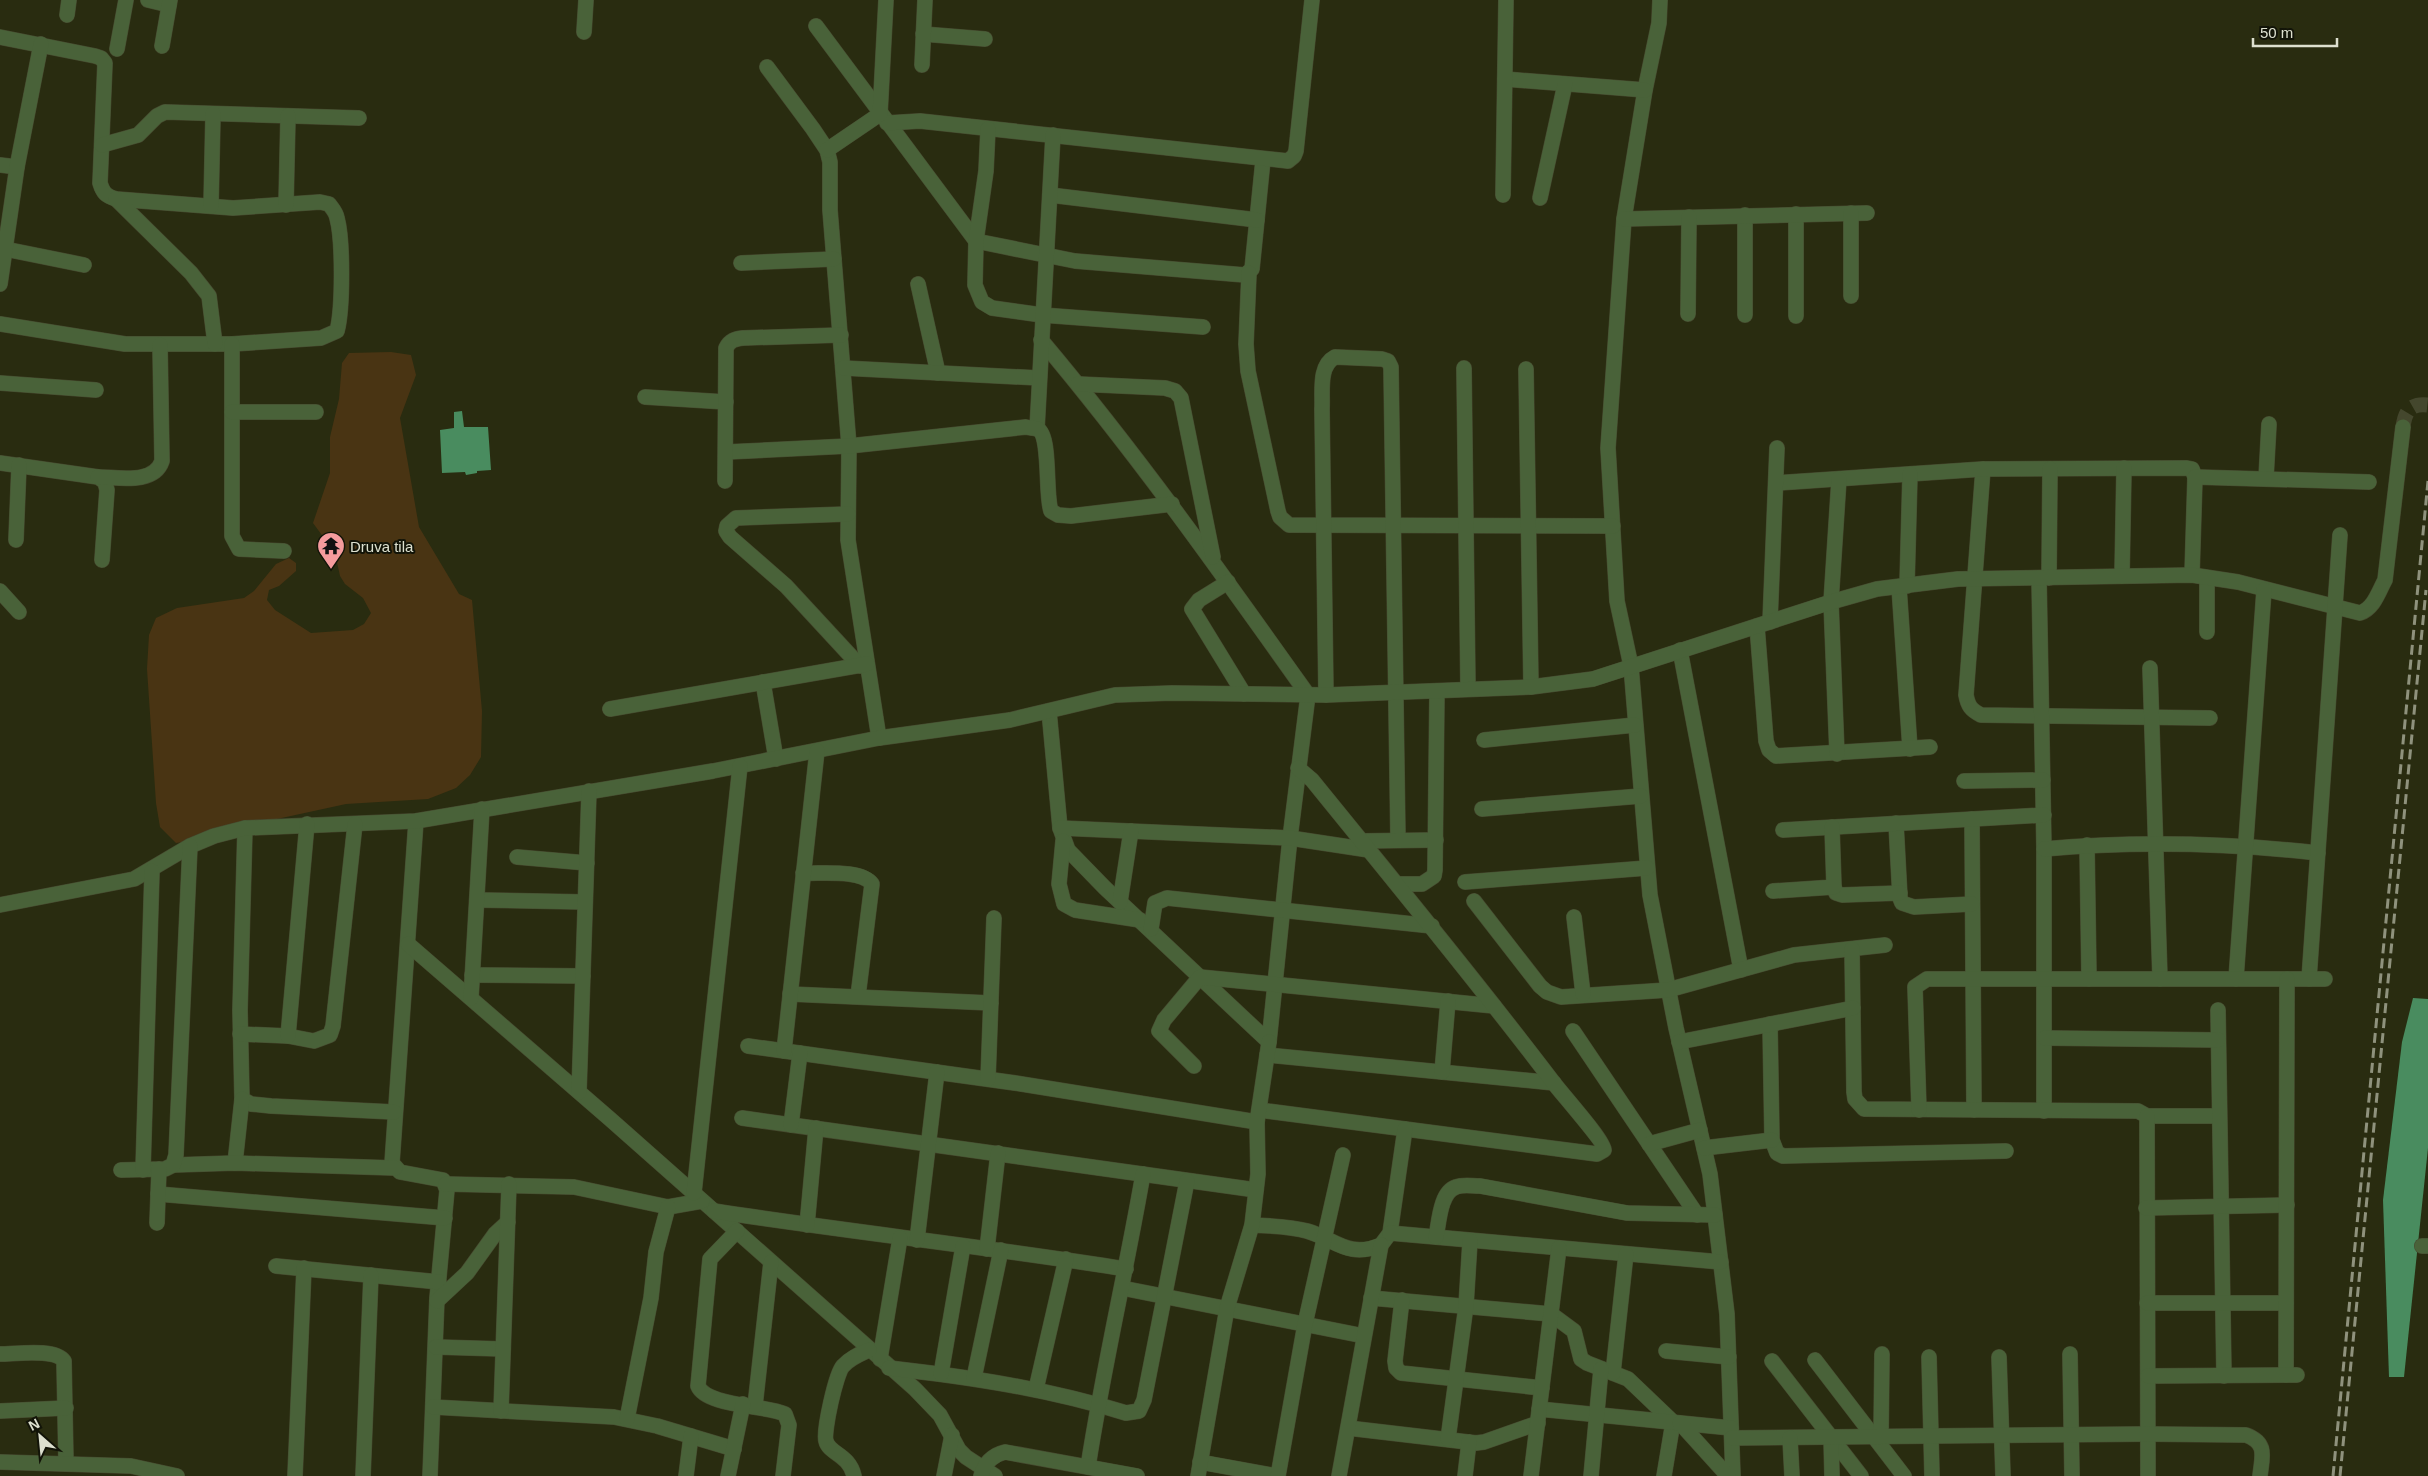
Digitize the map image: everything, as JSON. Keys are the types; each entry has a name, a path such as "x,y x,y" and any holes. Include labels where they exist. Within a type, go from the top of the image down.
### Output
{"street":[{"path":"117,49 126,0"},
{"path":"148,0 169,2 162,46"},
{"path":"584,32 586,0"},
{"path":"884,119 886,0"},
{"path":"922,65 925,0"},
{"path":"827,150 884,119 910,120 1263,160 1288,161 1294,156 1296,150 1312,0"},
{"path":"1503,195 1506,0"},
{"path":"1660,0 1660,23 1645,90 1624,219 1608,448 1617,601 1631,666 1650,895 1679,1042 1710,1174 1721,1262 1727,1314 1733,1476"},
{"path":"816,26 976,241 1047,256 1104,264 1239,275 1249,273"},
{"path":"923,34 985,39"},
{"path":"0,37 94,56 101,58 105,63 100,183 102,192 107,196 116,199 211,206 286,205 320,202 329,204 338,218 341,265 340,322 337,331 321,338 232,344 126,344 0,324"},
{"path":"0,284 17,167 40,44"},
{"path":"767,67 827,150 830,162 829,192 849,446 850,483 848,514 850,559 863,665 879,738"},
{"path":"1505,79 1645,90"},
{"path":"1540,198 1565,84"},
{"path":"102,145 138,135 156,116 165,112 359,118"},
{"path":"211,206 213,114"},
{"path":"286,205 288,116"},
{"path":"988,129 986,171 976,241 974,285 982,302 992,308 1042,315 1203,327"},
{"path":"1037,429 1053,136"},
{"path":"1263,160 1252,269 1249,273 1246,344 1248,370 1280,518 1289,525 1613,526"},
{"path":"0,165 17,167"},
{"path":"1050,195 1257,220"},
{"path":"116,199 191,273 209,296 215,344"},
{"path":"1624,219 1867,212"},
{"path":"1851,213 1851,296"},
{"path":"1796,214 1796,316"},
{"path":"1745,216 1745,315"},
{"path":"1688,314 1689,217"},
{"path":"5,249 84,264"},
{"path":"741,263 834,259"},
{"path":"918,284 938,373"},
{"path":"725,481 726,348 732,340 841,335"},
{"path":"1041,340 1172,504 1308,695 1290,838 1268,1049 1258,1116 1256,1190 1252,1224 1227,1308 1199,1469 1277,1476 1305,1324 1343,1155"},
{"path":"232,344 232,536 238,549 284,551"},
{"path":"0,463 98,477 144,477 156,472 162,461 160,345"},
{"path":"1326,695 1322,409 1324,369 1329,360 1335,358 1382,358 1388,360 1391,367 1398,692 1398,840"},
{"path":"843,368 1039,378"},
{"path":"1464,368 1468,689"},
{"path":"1526,369 1531,687"},
{"path":"0,383 96,390"},
{"path":"1078,384 1165,388 1175,392 1181,398 1213,561"},
{"path":"645,397 726,402"},
{"path":"232,412 316,412"},
{"path":"2266,478 2269,424"},
{"path":"726,452 849,446 1026,427 1037,429 1043,434 1048,502 1051,511 1058,515 1071,516 1172,504"},
{"path":"0,905 134,879 152,871 190,846 214,836 245,828 416,821 740,766 879,738 1010,720 1115,695 1326,695 1531,687 1593,679 1877,589 1975,579 2122,576 2199,577 2238,582 2360,613 2367,611 2384,580 2403,427"},
{"path":"1778,448 1763,624 1766,741 1769,750 1776,756 1785,757 1930,747"},
{"path":"16,540 19,465"},
{"path":"2122,576 2124,468"},
{"path":"1776,483 1983,469 2192,469 2195,477 2199,577 2207,632"},
{"path":"1983,469 1966,695 1967,704 1972,711 1981,715 2210,718"},
{"path":"2044,1111 2045,980 2042,716 2044,578 2050,469"},
{"path":"1910,474 1903,586 1910,749"},
{"path":"98,477 105,482 107,490 102,560"},
{"path":"2195,477 2368,482"},
{"path":"1838,754 1832,602 1839,479"},
{"path":"848,514 736,518 727,526 726,531 730,538 786,586 863,665"},
{"path":"2309,980 2340,535"},
{"path":"1228,582 1199,600 1192,609 1244,694"},
{"path":"2236,980 2264,590"},
{"path":"0,591 18,612"},
{"path":"1680,650 1741,970"},
{"path":"610,708 863,665"},
{"path":"2150,668 2160,980"},
{"path":"763,682 776,759"},
{"path":"1398,884 1422,884 1434,876 1437,691"},
{"path":"1049,711 1062,834 1059,884 1064,904 1075,910 1146,925"},
{"path":"1484,740 1636,725"},
{"path":"784,1051 817,751"},
{"path":"703,1201 740,766"},
{"path":"748,1046 1258,1116 1405,1129 1597,1154 1602,1153 1604,1147 1602,1142 1432,926 1312,780 1298,768"},
{"path":"1964,781 2043,780"},
{"path":"579,1092 589,791"},
{"path":"1482,809 1641,796"},
{"path":"471,998 482,809"},
{"path":"1783,830 2044,815"},
{"path":"1972,819 1974,1110"},
{"path":"394,1168 392,1163 394,1112 416,821"},
{"path":"1896,823 1902,903 1907,906 1972,904"},
{"path":"288,1036 307,824"},
{"path":"240,1034 288,1036 314,1041 330,1035 333,1026 355,824"},
{"path":"1832,827 1834,887 1836,893 1842,895 1900,893"},
{"path":"235,1163 242,1099 240,1034 245,828"},
{"path":"1062,834 1131,831 1290,838 1365,845 1398,840 1436,840"},
{"path":"1120,902 1131,831"},
{"path":"1062,834 1068,850 1200,977 1268,1049 1442,1072 1554,1083"},
{"path":"2044,849 2087,845 2246,845 2318,852"},
{"path":"2087,845 2089,980"},
{"path":"156,1223 158,1194 166,1167 176,1155 190,846"},
{"path":"517,857 587,863"},
{"path":"1465,882 1647,868"},
{"path":"142,1170 152,871"},
{"path":"803,873 855,874 868,879 872,884 858,996"},
{"path":"1773,891 1834,887"},
{"path":"1146,925 1155,903 1167,898 1432,926"},
{"path":"476,900 585,902"},
{"path":"1474,901 1546,992 1561,997 1583,994 1668,990 1794,955 1885,945"},
{"path":"1574,917 1583,994"},
{"path":"988,1079 994,918"},
{"path":"408,944 703,1201 928,1402 940,1415 959,1450 986,1473 992,1457 1005,1452 1058,1469 1088,1467 1137,1476"},
{"path":"1852,949 1854,1092 1858,1105 1864,1109 2138,1111 2147,1116 2219,1116"},
{"path":"472,975 583,976"},
{"path":"1200,977 1275,982 1494,1006"},
{"path":"1194,1066 1159,1031 1164,1020 1200,977"},
{"path":"1919,1110 1916,987 1927,980 2325,980"},
{"path":"2148,1376 2291,1375 2286,1303 2287,980"},
{"path":"790,994 991,1003"},
{"path":"1442,1072 1448,1001"},
{"path":"1679,1042 1853,1008"},
{"path":"2218,1010 2224,1376"},
{"path":"1770,1024 1772,1140 1773,1147 1782,1156 2006,1151"},
{"path":"1573,1031 1697,1214"},
{"path":"2044,1038 2218,1040"},
{"path":"791,1125 800,1054"},
{"path":"917,1240 937,1072"},
{"path":"242,1099 251,1104 271,1106 394,1112"},
{"path":"2147,1116 2148,1476"},
{"path":"742,1118 1256,1190"},
{"path":"807,1225 816,1128"},
{"path":"1339,1476 1364,1336 1385,1239 1405,1129"},
{"path":"1649,1144 1700,1130"},
{"path":"1704,1148 1772,1140"},
{"path":"974,1378 994,1250 998,1153"},
{"path":"121,1170 235,1163 394,1168 400,1172 438,1178 446,1184 574,1187 668,1207 703,1201 807,1225 1066,1259 1126,1269"},
{"path":"1088,1467 1097,1404 1126,1269 1143,1174"},
{"path":"854,1476 849,1462 829,1447 825,1436 839,1372 850,1360 880,1359 942,1374 1036,1388 1126,1413 1139,1411 1142,1406 1187,1181"},
{"path":"430,1476 437,1301 446,1184"},
{"path":"501,1411 509,1184"},
{"path":"1436,1237 1448,1192 1455,1187 1465,1185 1480,1186 1627,1213 1715,1215"},
{"path":"158,1194 444,1218"},
{"path":"2146,1208 2286,1205"},
{"path":"627,1419 652,1298 656,1252 668,1207"},
{"path":"437,1301 467,1273 495,1234 508,1222"},
{"path":"1252,1224 1308,1231 1347,1248 1363,1250 1385,1239 1436,1237 1721,1262"},
{"path":"736,1231 710,1259 698,1376 700,1392 706,1396 785,1414 788,1420 783,1476"},
{"path":"880,1359 900,1238"},
{"path":"1448,1439 1466,1306 1470,1241"},
{"path":"942,1374 963,1246"},
{"path":"1531,1476 1559,1248"},
{"path":"1591,1476 1597,1414 1607,1371 1626,1254"},
{"path":"1036,1388 1066,1259"},
{"path":"728,1476 734,1449 749,1405 771,1262"},
{"path":"276,1266 439,1282"},
{"path":"295,1476 304,1268"},
{"path":"363,1476 371,1275"},
{"path":"1122,1288 1364,1336"},
{"path":"1372,1298 1551,1314 1574,1331 1581,1358 1628,1379 1676,1422 1728,1476"},
{"path":"1402,1300 1396,1368 1408,1375 1542,1388"},
{"path":"2147,1303 2286,1303"},
{"path":"436,1347 503,1349"},
{"path":"1666,1351 1729,1357"},
{"path":"0,1354 49,1353 61,1356 65,1368 66,1463"},
{"path":"1878,1437 1882,1354"},
{"path":"2070,1354 2072,1476"},
{"path":"1929,1357 1932,1476"},
{"path":"1999,1357 2003,1476"},
{"path":"1815,1360 1878,1437 1904,1476"},
{"path":"1772,1361 1861,1476"},
{"path":"433,1407 599,1415 627,1419 734,1449"},
{"path":"0,1411 66,1408"},
{"path":"1348,1428 1469,1442 1484,1442 1539,1416 1597,1414 1676,1422 1732,1433 1790,1438 2072,1434 2251,1437 2260,1444 2262,1451 2260,1476"},
{"path":"1664,1476 1676,1422"},
{"path":"686,1476 691,1436"},
{"path":"944,1476 952,1436"},
{"path":"1790,1438 1792,1476"},
{"path":"1831,1438 1832,1476"},
{"path":"1465,1476 1469,1442"},
{"path":"0,1462 43,1469 66,1463 108,1470 131,1466 177,1476"}],"shaded area":[{"path":"391,352 411,355 416,375 400,418 419,527 459,594 472,600 482,711 481,757 470,775 456,788 428,799 346,804 277,819 243,821 195,840 176,843 160,827 156,803 147,669 149,635 156,618 177,608 244,598 254,591 276,564 289,558 296,563 296,571 279,586 269,590 267,600 275,610 311,633 353,630 364,624 371,613 363,598 345,584 340,576 335,553 313,523 330,473 330,437 339,399 342,363 349,353"},
{"path":"462,411 464,427 488,427 491,470 477,471 477,473 466,475 465,472 442,473 440,430 454,428 454,412"},
{"path":"2413,998 2428,999 2428,1148 2404,1377 2389,1377 2383,1200 2402,1042"}],"tunnel":[{"path":"2403,427 2405,417 2410,409 2417,405 2428,405"}],"railway":[{"path":"2333,1476 2428,481"},
{"path":"2340,1476 2426,590"}],"place":[{"name":"Druva tila","path":"331,570"}]}
